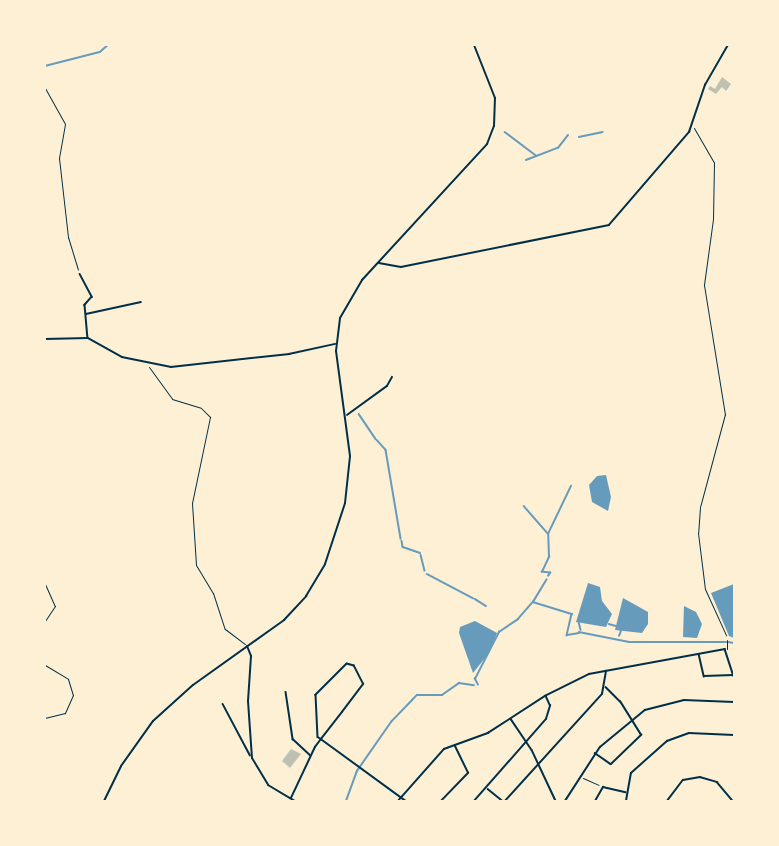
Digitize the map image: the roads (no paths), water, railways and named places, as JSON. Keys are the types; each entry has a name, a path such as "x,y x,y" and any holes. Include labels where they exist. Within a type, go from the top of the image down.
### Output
{"main road":[{"path":"104,801 118,770 166,707 295,608 325,564 345,503 350,446 336,344 340,318 350,297 378,262 480,155 492,135 495,98 474,45"},
{"path":"247,646 251,656 248,707 252,755 262,780 295,801"}],"street":[{"path":"378,262 387,267 401,267 604,227 618,218 692,125 705,85 728,45"},
{"path":"80,274 92,297 85,305 88,338"},
{"path":"86,314 141,302"},
{"path":"45,339 88,338 105,351 148,365 192,366 289,354 336,344"},
{"path":"347,415 387,386 392,377"},
{"path":"398,801 403,798 431,760 455,745 511,719 545,696 583,677 606,670 699,654 727,650 734,676 704,676 699,654"},
{"path":"290,798 310,756 321,739 363,684 354,666 347,664 316,695 321,739 406,801"},
{"path":"486,788 504,801 605,687 606,670"},
{"path":"595,753 612,764 641,735 620,702 605,687"},
{"path":"286,692 293,740 310,756"},
{"path":"474,801 528,744 548,716 550,706 545,696"},
{"path":"565,801 595,753 630,720 667,703 734,702"},
{"path":"223,704 235,733 252,755"},
{"path":"511,719 539,764 556,801"},
{"path":"626,801 626,792 634,770 667,741 689,733 734,735"},
{"path":"441,801 468,772 455,745"},
{"path":"667,801 683,780 700,777 717,782 731,800"},
{"path":"595,801 603,787 626,792"}],"lane":[{"path":"727,640 727,650"}],"water":[{"path":"606,475 611,497 608,511 592,502 589,485 597,476"},
{"path":"588,583 600,587 602,601 612,614 606,627 576,622"},
{"path":"734,584 734,638 729,636 711,593"},
{"path":"623,598 648,612 648,624 642,633 615,630"},
{"path":"684,606 696,612 702,624 697,638 683,637"},
{"path":"475,621 497,633 489,653 473,673 459,633 460,627"}],"waterway":[{"path":"101,51 108,45"},
{"path":"45,66 100,52"},
{"path":"505,132 536,155"},
{"path":"579,137 602,132"},
{"path":"526,160 558,148 568,135"},
{"path":"359,414 376,439"},
{"path":"377,440 386,450 401,539"},
{"path":"548,576 550,573 542,572 549,557 548,534 571,486"},
{"path":"524,506 547,532"},
{"path":"402,541 403,547 420,553"},
{"path":"421,555 425,571"},
{"path":"427,574 473,598"},
{"path":"533,602 546,580"},
{"path":"475,599 486,606"},
{"path":"478,685 475,679 499,632 518,619 533,602 572,614 567,635 579,633"},
{"path":"579,622 581,630"},
{"path":"609,624 616,626"},
{"path":"619,636 621,631"},
{"path":"579,632 629,642 726,642"},
{"path":"728,642 734,643"},
{"path":"346,801 357,771 391,722 417,695 442,695 459,683 474,685"}]}
